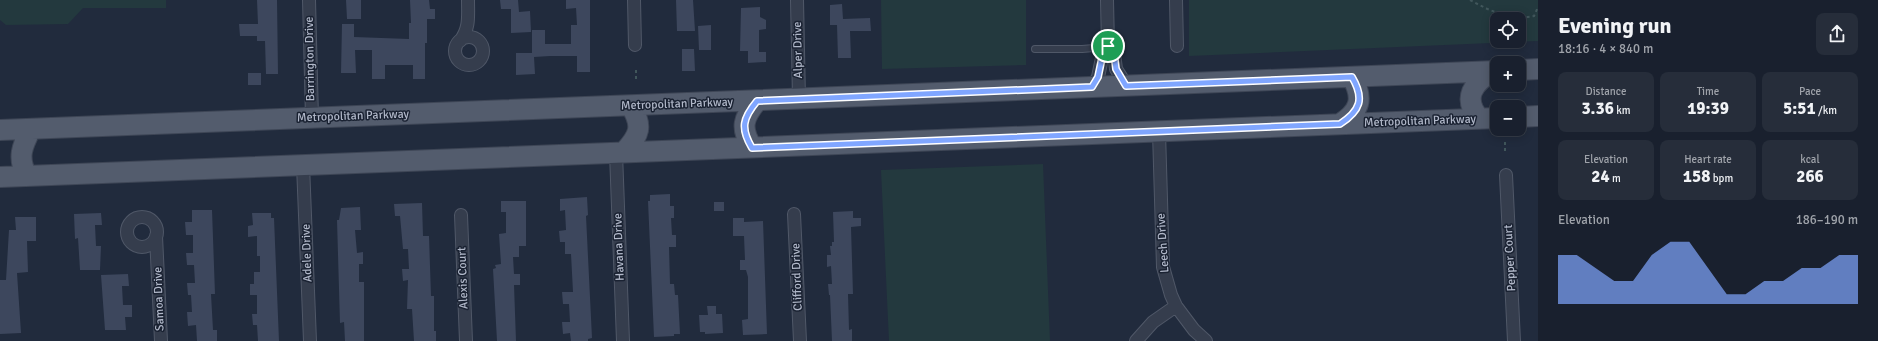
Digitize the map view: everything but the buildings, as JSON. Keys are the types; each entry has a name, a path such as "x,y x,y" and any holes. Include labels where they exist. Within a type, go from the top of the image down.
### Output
{"main road":[{"path":"1526,70 1538,69"},
{"name":"Metropolitan Parkway","path":"0,130 1490,71"},
{"path":"1488,118 1471,105 1473,90 1483,77 1490,74"},
{"path":"1340,124 1353,114 1359,103 1359,91 1352,77"},
{"path":"752,148 744,128 748,112 757,101"},
{"path":"620,153 635,139 639,126 638,120 631,106"},
{"path":"1526,117 1538,116"},
{"name":"Metropolitan Parkway","path":"0,177 1488,118"},
{"path":"27,176 20,156 24,142 31,129"}],"street":[{"name":"Barrington Drive","path":"309,0 312,118"},
{"path":"468,0 468,26 466,34 460,41 456,50 457,59 470,65 478,61 483,53 481,44 468,26"},
{"path":"634,0 635,45"},
{"name":"Alper Drive","path":"797,0 799,99"},
{"path":"1092,87 1098,77 1103,53 1108,46 1107,0"},
{"path":"1176,0 1177,46"},
{"path":"460,41 468,38 477,40"},
{"path":"1108,46 1114,53 1116,69 1126,86"},
{"name":"Leech Drive","path":"1159,132 1163,261 1167,283 1176,306 1194,330 1206,341"},
{"name":"Havana Drive","path":"620,153 623,341"},
{"name":"Adele Drive","path":"303,165 310,341"},
{"name":"Pepper Court","path":"1506,175 1514,341"},
{"name":"Clifford Drive","path":"794,214 800,341"},
{"name":"Alexis Court","path":"461,215 466,341"},
{"name":"Samoa Drive","path":"157,257 152,251 135,245 128,238 127,230 131,222 139,218 151,220 156,228 161,341"},
{"path":"143,247 152,243 156,236"},
{"path":"1136,341 1152,322 1176,306"}],"lane":[{"path":"1035,48 1082,49 1108,46"}],"path":[{"path":"1470,0 1511,17 1521,18 1534,16 1538,8"},
{"path":"636,70 636,80"},
{"path":"1505,142 1505,151"}],"green space":[{"path":"0,0 166,0 166,8 83,8 68,24 6,25 0,20"},
{"path":"881,0 1026,0 1026,65 882,69"},
{"path":"1189,0 1538,0 1538,41 1526,42 1526,12 1490,12 1490,43 1189,56"},
{"path":"1043,164 1050,341 889,341 881,170"}],"route":[{"path":"1108,46 1114,53 1116,69 1126,86 1352,77 1359,91 1359,103 1353,114 1340,124 752,148 745,134 745,120 748,112 757,101 1092,87 1101,69 1103,53 1108,46"}]}
